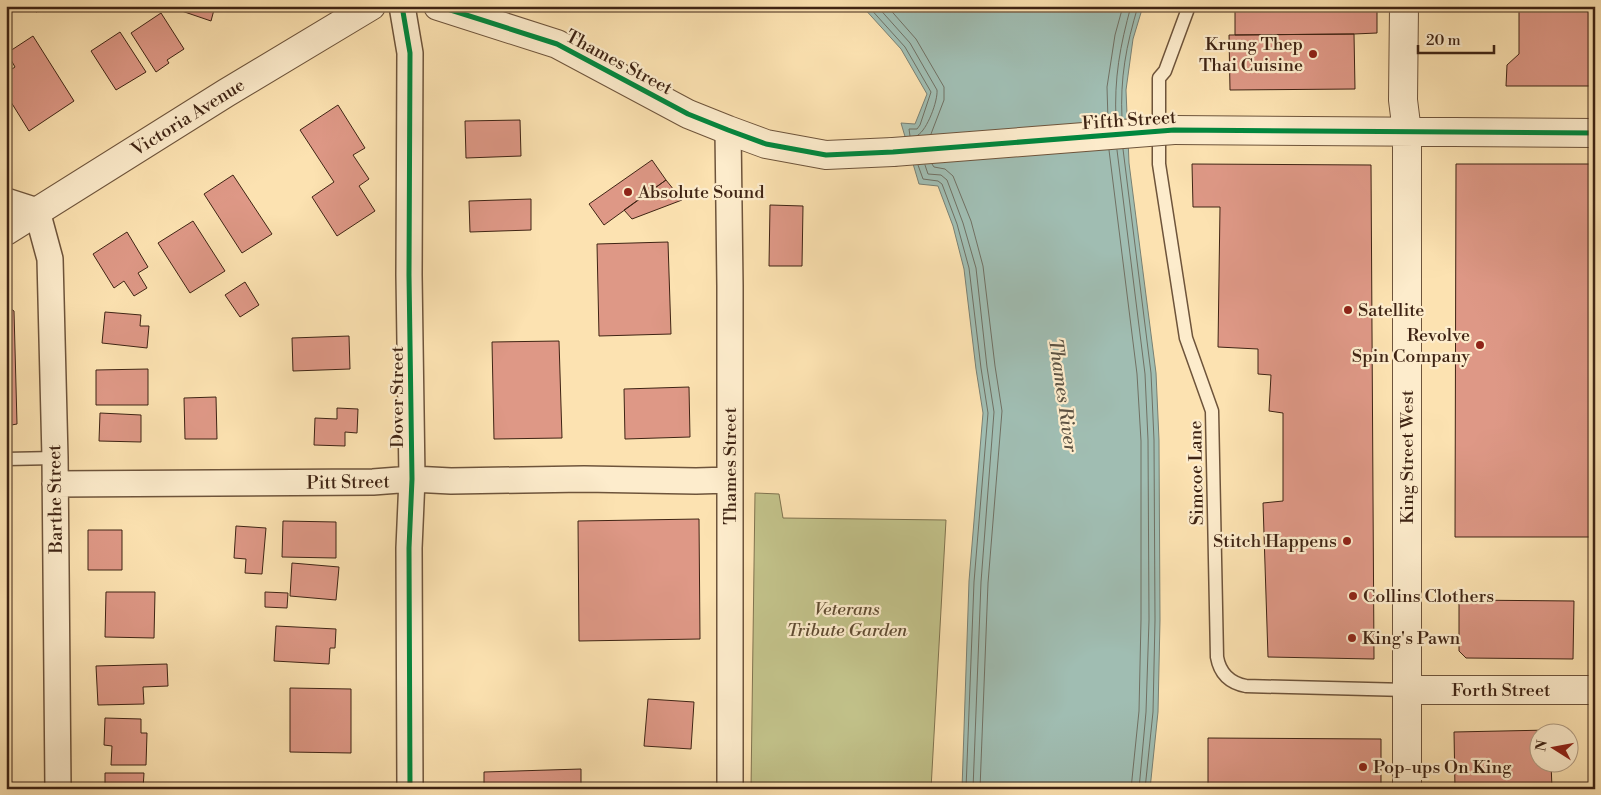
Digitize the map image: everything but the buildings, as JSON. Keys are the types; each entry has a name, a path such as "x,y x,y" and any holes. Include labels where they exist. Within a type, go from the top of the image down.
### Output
{"street":[{"name":"Victoria Avenue","path":"6,231 226,93 371,6"},
{"name":"Dover Street","path":"402,6 410,53 409,275 412,479 408,548 410,789"},
{"name":"Thames Street","path":"438,6 557,44 688,114 728,130 730,789"},
{"name":"King Street West","path":"1404,6 1403,100 1407,132 1407,789"},
{"name":"Fifth Street","path":"728,130 766,144 826,155 893,152 1174,130 1595,133"},
{"path":"6,200 38,211"},
{"name":"Barthe Street","path":"38,211 50,260 55,458 58,789"},
{"name":"Pitt Street","path":"55,484 373,482 412,479 451,481 584,479 730,480"},
{"name":"Forth Street","path":"1407,690 1595,690"}],"lane":[{"name":"Simcoe Lane","path":"1189,6 1165,71 1159,78 1159,164 1186,338 1212,411 1217,657 1219,666 1223,674 1230,680 1246,686 1407,690"},
{"path":"6,459 55,458"}],"green space":[{"name":"Veterans Tribute Garden","path":"755,493 779,494 783,518 946,520 931,789 751,789"}],"water":[{"name":"Thames River","path":"862,6 1143,6 1133,39 1126,90 1129,163 1156,373 1159,440 1160,620 1158,712 1150,789 962,789 969,581 983,413 964,269 953,226 938,186 919,184 901,123 915,124 927,94 901,49"}],"cycle path":[{"path":"402,6 410,53 409,275 412,479 409,548 410,789"},
{"path":"438,6 557,44 688,114 728,130 766,144 826,155 893,152 1174,130 1595,133"}],"place":[{"name":"Krung Thep Thai Cuisine","path":"1313,54"},
{"name":"Absolute Sound","path":"628,192"},
{"name":"Satellite","path":"1348,310"},
{"name":"Revolve Spin Company","path":"1480,345"},
{"name":"Stitch Happens","path":"1347,541"},
{"name":"Collins Clothers","path":"1353,596"},
{"name":"King's Pawn","path":"1352,638"},
{"name":"Pop-ups On King","path":"1363,767"}]}
